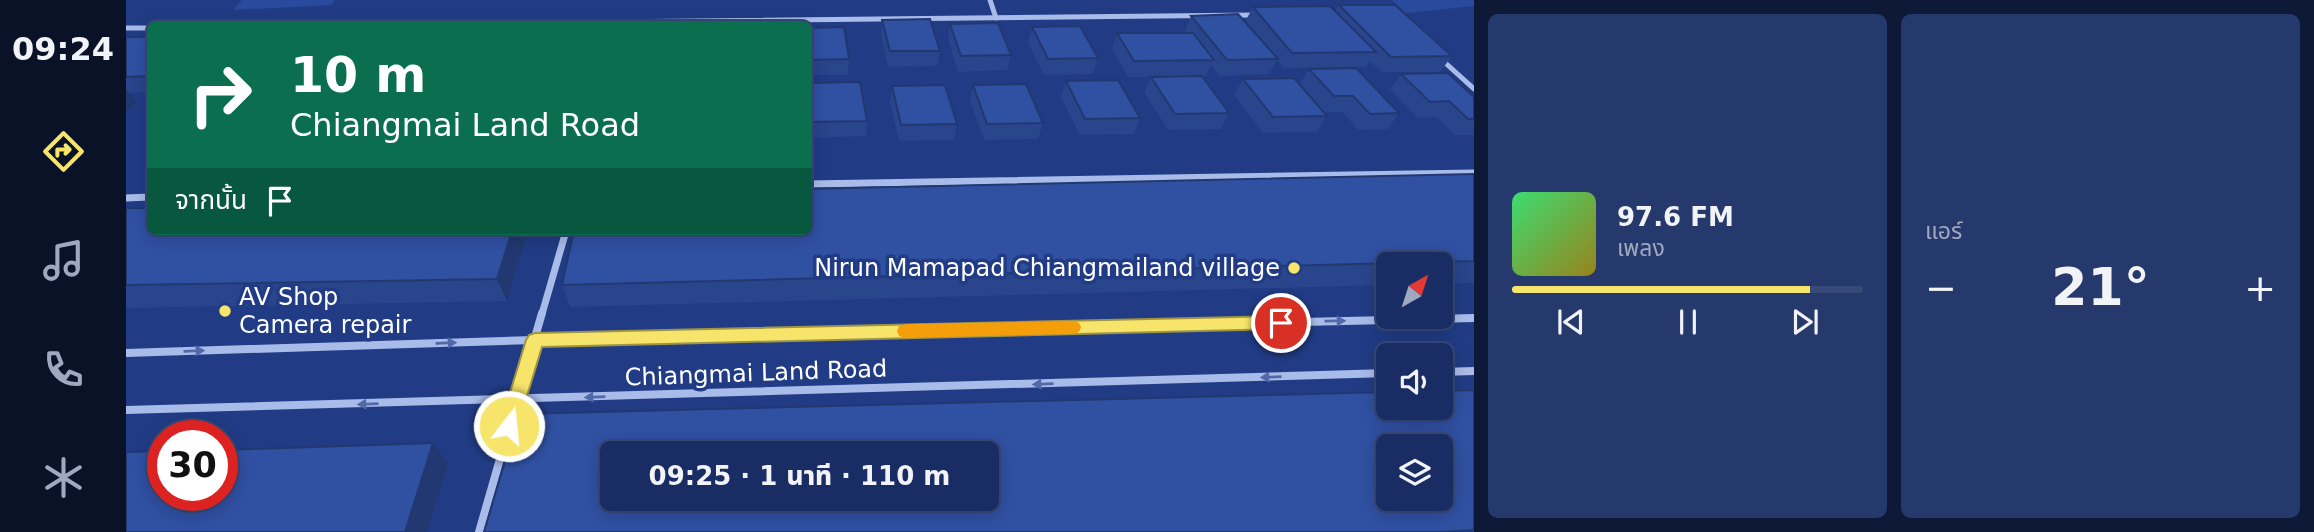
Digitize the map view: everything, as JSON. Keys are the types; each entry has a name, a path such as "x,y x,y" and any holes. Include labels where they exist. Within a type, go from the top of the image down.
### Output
{"street":[{"path":"990,0 996,18"},
{"path":"773,21 1268,14"},
{"path":"126,28 147,27"},
{"path":"1437,55 1474,89"},
{"path":"812,184 1474,173"},
{"path":"126,198 147,197"},
{"path":"480,532 565,235"},
{"name":"Chiangmai Land Road","path":"126,353 535,340 1474,318"},
{"path":"1453,372 1474,371"},
{"name":"Chiangmai Land Road","path":"126,410 1376,373"}],"shaded area":[{"path":"242,0 335,0 331,5 233,10"},
{"path":"1392,0 1474,0 1474,6 1406,13"}],"building":[{"path":"1339,5 1395,5 1452,56 1391,57"},
{"path":"1330,6 1376,52 1292,53 1253,7"},
{"path":"1238,14 1278,59 1227,60 1191,16"},
{"path":"930,19 940,51 890,51 882,20"},
{"path":"998,23 1011,55 961,56 950,24"},
{"path":"1080,26 1098,58 1048,59 1032,27"},
{"path":"844,27 849,59 812,60 812,28"},
{"path":"1117,33 1193,33 1214,60 1134,61"},
{"path":"126,37 147,37 147,76 126,77"},
{"path":"1356,68 1399,113 1370,114 1353,96 1334,96 1309,69"},
{"path":"1448,73 1474,97 1474,119 1468,119 1449,101 1430,102 1401,74"},
{"path":"1202,76 1229,113 1175,114 1151,77"},
{"path":"1294,78 1327,116 1273,117 1243,79"},
{"path":"1118,80 1140,118 1085,119 1066,81"},
{"path":"860,82 867,121 812,122 812,83"},
{"path":"1026,84 1043,123 987,124 973,85"},
{"path":"945,85 957,124 901,125 892,86"},
{"path":"1474,174 1474,261 1453,262 1453,252 1376,252 1376,264 562,285 573,235 812,235 812,189"},
{"path":"126,208 147,208 147,235 511,235 497,279 126,285"},
{"path":"1474,390 1474,530 484,532 519,414 1376,392 1376,420 1453,420 1453,391"},
{"path":"433,443 405,532 126,532 126,452 147,451 147,511 238,511 238,449"}],"slow traffic":[{"path":"906,331 1073,327"}],"place":[{"name":"Nirun Mamapad Chiangmailand village","path":"1294,268"},
{"name":"AV Shop Camera repair","path":"225,311"}],"route":[{"path":"509,426 535,340 1281,323"}]}
